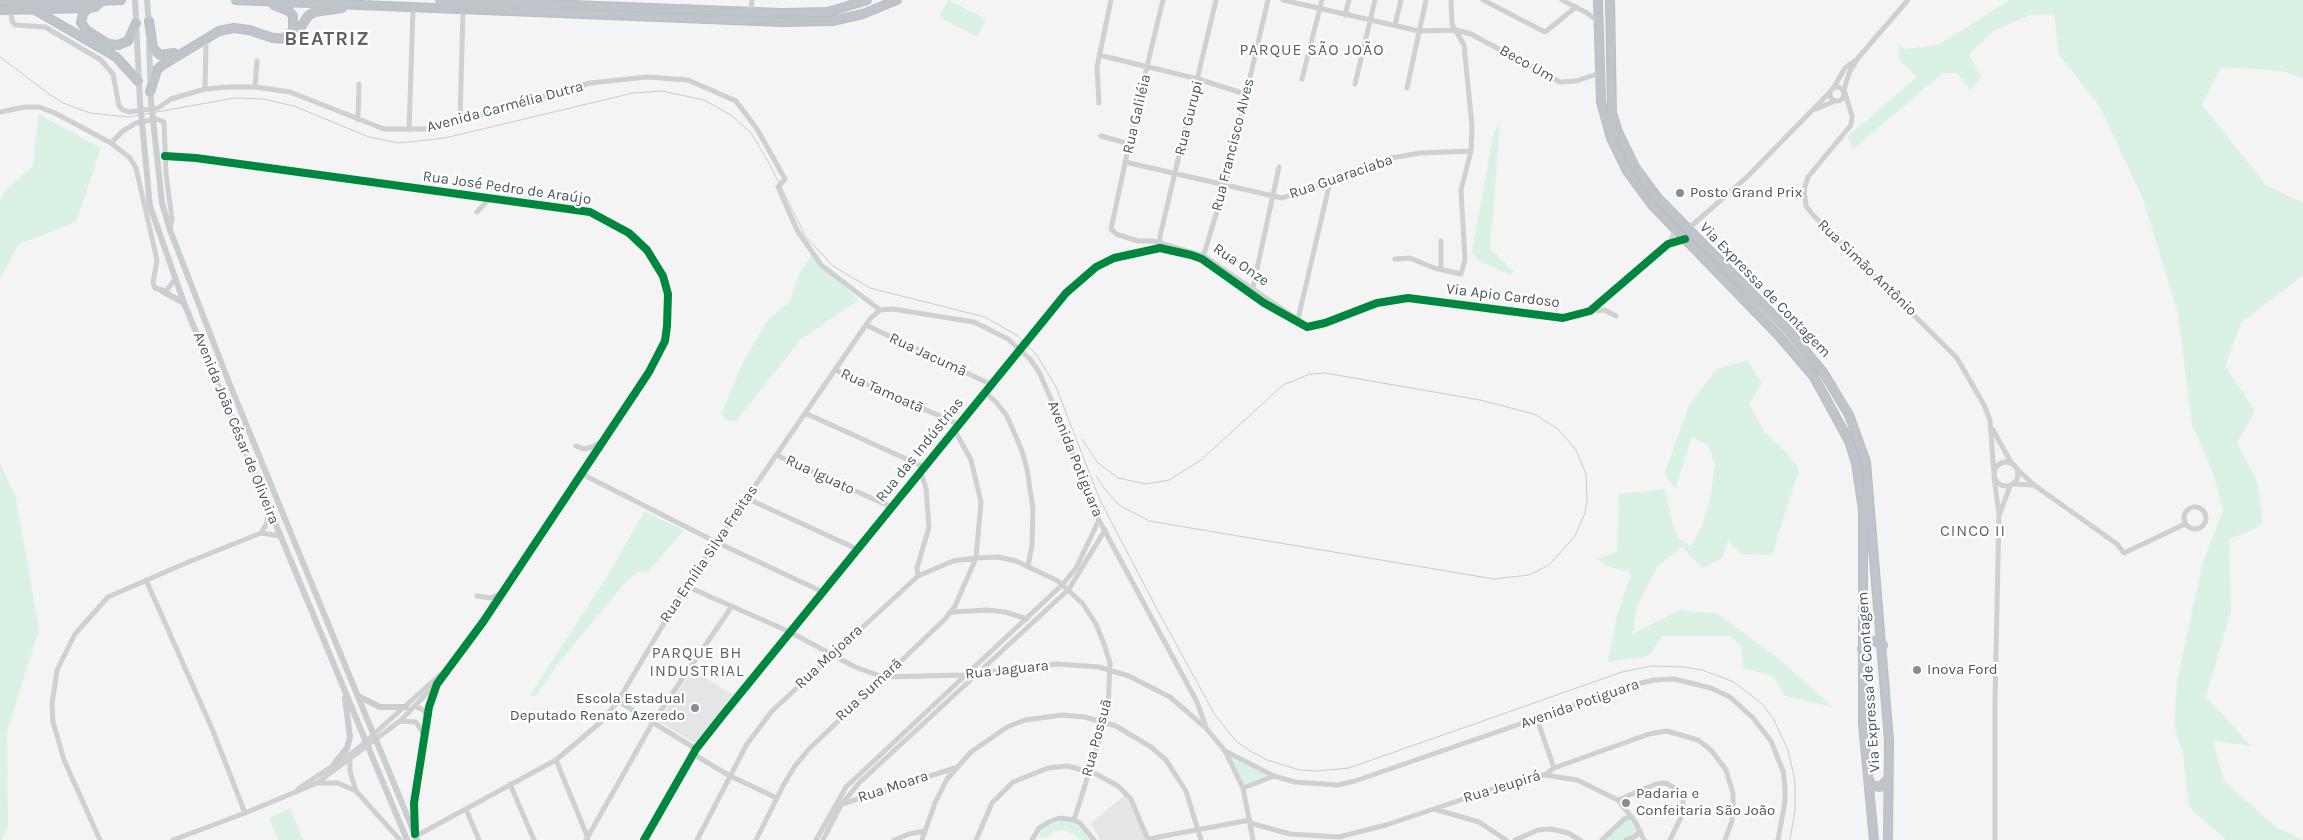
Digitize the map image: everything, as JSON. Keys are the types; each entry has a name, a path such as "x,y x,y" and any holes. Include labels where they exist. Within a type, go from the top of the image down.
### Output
{"highway":[{"path":"0,1 39,3 121,0"},
{"path":"236,0 463,11 782,22 832,21 863,14 897,0"},
{"path":"440,0 751,12 828,12 867,0"},
{"name":"Via Expressa de Contagem","path":"1598,0 1601,23 1600,69 1604,116 1611,138 1627,171 1652,205 1779,336 1814,377 1849,440 1856,462 1863,510 1862,649 1867,776 1874,840"},
{"name":"Via Expressa de Contagem","path":"1610,0 1612,112 1618,132 1635,167 1658,198 1687,230 1787,329 1823,372 1849,415 1866,462 1883,646 1889,741 1888,840"},
{"path":"0,10 88,8 95,7 102,1"},
{"path":"149,21 153,48 160,55 166,56 218,27 231,23 250,26 284,37 293,31 295,23 293,16 289,11 268,3"},
{"path":"150,92 157,70 161,66 220,31 242,29 283,40 290,39 297,33 308,16 314,12 359,5"},
{"path":"88,8 82,18 84,28 108,44 118,45 128,41 136,18"},
{"path":"35,10 116,57 138,81"},
{"path":"1862,649 1871,640 1883,646"},
{"path":"1867,776 1871,785 1875,787 1884,786 1888,779"}],"main road":[{"name":"Avenida João César de Oliveira","path":"135,0 138,81 150,206 184,303 407,840"},
{"name":"Avenida João César de Oliveira","path":"148,0 150,92 162,203 170,230 228,380 416,836"},
{"path":"162,291 184,303"},
{"path":"334,764 347,748 350,737 343,687"},
{"path":"358,696 380,707 406,706"}],"street":[{"path":"751,12 752,0"},
{"path":"1099,103 1097,67 1112,0"},
{"name":"Rua Galiléia","path":"1153,241 1138,240 1116,234 1111,229 1163,0"},
{"name":"Rua Gurupi","path":"1160,245 1160,236 1216,0"},
{"name":"Rua Francisco Alves","path":"1203,257 1225,185 1268,0"},
{"path":"1283,0 1294,1 1370,21 1419,30 1456,30"},
{"path":"1302,79 1322,0"},
{"path":"1345,15 1348,0"},
{"path":"1354,84 1375,0"},
{"path":"1395,25 1401,0"},
{"path":"1407,88 1426,0"},
{"path":"1395,259 1410,258 1461,274 1465,260 1461,190 1471,151 1472,126 1464,45 1451,20 1451,0"},
{"path":"1483,0 1545,32 1576,7"},
{"path":"1562,0 1601,23"},
{"path":"1814,111 1843,99 1849,73 1858,58 1908,0"},
{"path":"409,130 413,8"},
{"name":"Avenida Carmélia Dutra","path":"12,11 12,22 15,25 45,27 101,60 113,74 119,106 129,112 158,108 171,99 205,90 228,86 255,87 290,92 384,129 431,129 590,83 647,77 688,80 736,101 757,129 785,179 778,187 797,230 821,266 880,310"},
{"path":"460,120 463,11"},
{"name":"Beco Um","path":"1456,30 1471,34 1560,82 1576,81 1600,69"},
{"path":"205,90 206,44"},
{"path":"1099,55 1245,94"},
{"path":"1687,230 1747,177 1814,111 1832,90 1845,68 1858,58"},
{"path":"255,87 257,61"},
{"path":"358,120 359,84"},
{"path":"1832,90 1839,87 1844,92"},
{"path":"1832,90 1831,98 1848,104"},
{"name":"Rua Simão Antônio","path":"1844,92 1852,116 1851,126 1808,177 1804,190 1806,206 1812,215 1957,358 1984,405 1991,427 2012,464"},
{"path":"0,112 24,107 39,107 55,113 111,143 129,157 136,168 157,260 155,288 162,291 169,289 176,278"},
{"path":"111,143 132,125 159,119 164,122 165,156 172,219 170,230"},
{"path":"1101,136 1130,144"},
{"name":"Rua Guaraciaba","path":"1126,162 1274,196 1290,196 1390,158 1420,153 1471,151"},
{"name":"Rua José Pedro de Araújo","path":"165,156 196,158 590,212 606,218 629,233 647,250 662,276 668,294 669,310 665,341 649,372 502,592 437,684 424,739 414,803 416,836"},
{"path":"1252,292 1279,167"},
{"path":"1298,320 1330,182"},
{"path":"476,212 489,199"},
{"name":"Via Apio Cardoso","path":"1298,320 1307,327 1325,323 1393,298 1408,298 1563,318 1590,311 1668,244 1676,229"},
{"path":"1143,250 1160,236"},
{"name":"Via Apio Cardoso","path":"1668,244 1685,239"},
{"path":"1153,241 1160,245"},
{"path":"1441,241 1441,269"},
{"name":"Rua das Indústrias","path":"644,840 695,752 990,384 1038,329 1066,293 1080,279 1114,258 1160,245 1203,257 1252,292 1298,320"},
{"name":"Avenida Potiguara","path":"880,310 893,309 974,322 1008,339 1030,359 1039,372 1055,408 1099,520 1197,702 1206,728"},
{"name":"Rua Emília Silva Freitas","path":"416,836 556,760 588,736 618,702 686,586 866,325 880,310"},
{"path":"1590,311 1605,310 1616,316"},
{"name":"Rua Jacumã","path":"866,325 990,384"},
{"name":"Rua Tamoatã","path":"835,370 956,427"},
{"path":"985,392 1007,416 1019,443 1027,470 1033,509 1032,545 1028,566"},
{"path":"805,413 922,469 926,488 929,527 917,568 918,576"},
{"path":"956,427 971,460 981,502 976,558 952,612 986,610 1005,612 1027,619"},
{"name":"Rua Simão Antônio","path":"1991,427 1994,476 2000,514 1994,700 1995,840"},
{"path":"576,446 584,449 592,447 603,440"},
{"name":"Rua Iguato","path":"776,455 891,507"},
{"path":"2034,485 1998,484 1994,476 2000,464 2012,464 2034,485 2117,544 2124,553 2185,524"},
{"path":"2012,485 2018,477 2018,470"},
{"path":"580,473 716,542 822,592"},
{"name":"Rua Simão Antônio","path":"2000,514 2012,485"},
{"path":"746,498 857,549"},
{"path":"261,533 267,523 267,502"},
{"path":"2198,507 2204,510 2206,521 2202,527 2191,528 2185,524 2184,516 2190,508 2198,507"},
{"path":"816,840 846,787 1063,584 1076,568 1099,520"},
{"path":"823,840 841,805 859,783 1069,589 1105,530"},
{"path":"100,840 56,739 52,704 54,687 64,652 88,617 108,597 261,533 281,536"},
{"name":"Rua Possuã","path":"918,576 954,561 976,558 998,558 1028,566 1069,589 1083,604 1096,624 1110,670 1109,701 1105,723 1074,820"},
{"name":"Rua Mojoara","path":"697,840 757,728 772,711 831,655 918,576"},
{"path":"146,580 212,731 245,813"},
{"name":"Rua Jaguara","path":"686,586 790,632 831,655 883,678 978,674 1057,664 1110,670 1151,686 1189,712 1206,728 1225,751 1243,788 1253,840"},
{"path":"477,596 490,598 502,592"},
{"path":"587,839 653,722 732,606"},
{"name":"Rua Sumarã","path":"756,840 795,766 809,749 952,612"},
{"name":"Rua José Pedro de Araújo","path":"369,739 449,668"},
{"name":"Avenida Potiguara","path":"1225,751 1274,776 1307,784 1338,785 1355,781 1654,680 1674,678 1711,688 1730,698 1753,718 1771,741 1783,771 1785,801 1778,840"},
{"path":"173,840 317,783 400,721 437,684"},
{"path":"618,702 653,722 730,776 777,798"},
{"path":"1189,712 1197,702"},
{"path":"406,706 416,706 423,710 428,719"},
{"path":"922,840 935,803 947,779 971,752 989,738 1025,720 1062,715 1105,723 1132,734 1166,760 1186,791 1202,840"},
{"path":"1537,719 1554,768"},
{"path":"400,721 416,722 421,728 424,739"},
{"name":"Rua Jeupirá","path":"1148,839 1250,822 1290,834 1340,837 1434,809 1529,777 1544,775 1554,768 1649,734 1667,731 1698,740 1721,762 1730,777 1733,807 1732,821 1725,840"},
{"path":"297,791 369,739"},
{"path":"356,791 350,771 350,760 369,739"},
{"path":"556,760 587,839"},
{"path":"976,840 992,803 1013,782 1032,773 1060,767 1076,767 1110,781 1131,799 1148,839"},
{"name":"Rua Moara","path":"832,809 955,768"},
{"path":"1544,775 1577,780 1618,800 1631,816 1644,840"},
{"path":"1243,788 1274,776"},
{"path":"317,783 338,783 356,791 400,840"},
{"path":"1618,800 1656,784 1666,783 1681,792 1683,813 1670,840"},
{"path":"510,784 534,840"},
{"path":"402,802 409,805 414,803"},
{"path":"466,809 478,840"},
{"path":"1434,809 1479,822 1506,840"},
{"path":"1602,840 1624,819 1631,816"},
{"path":"1032,840 1039,828 1060,818 1074,820 1085,827 1094,840"},
{"path":"1515,840 1538,830 1551,829 1568,833 1580,840"},
{"path":"1626,840 1636,836 1640,830"},
{"path":"894,840 909,834 926,831"}],"shaded area":[{"name":"Escola Estadual Deputado Renato Azeredo","path":"693,670 733,695 695,743 658,721"},
{"path":"1125,795 1136,811 1145,840 1100,840 1091,823"}],"green space":[{"path":"948,0 986,19 977,37 939,17"},
{"path":"2010,0 2303,0 2303,78 2283,71 2221,67 2202,105 2266,185 2303,203 2303,275 2241,323 2225,366 2255,411 2237,443 2257,481 2263,523 2252,530 2229,539 2231,611 2206,697 2251,746 2213,741 2224,781 2276,827 2303,840 2226,840 2189,807 2183,755 2174,726 2177,682 2202,565 2223,510 2212,470 2192,425 2178,314 2143,199 2100,107 2059,55 2054,14 2030,15 1994,31 1969,54 1981,78 1971,91 1957,73 1943,73 1853,149 1848,136 1917,77 1899,59 1898,44 1905,49 1938,45"},
{"path":"38,114 101,148 76,222 19,244 0,279 0,202 5,191 33,166"},
{"path":"1500,125 1490,248 1514,272 1510,275 1479,261 1472,252 1494,131"},
{"path":"811,256 859,300 800,340 736,421 728,421 721,414 744,360 768,320 790,301 798,276"},
{"path":"1747,360 1762,383 1749,404 1764,431 1787,453 1799,469 1772,555 1741,554 1728,541 1722,558 1703,568 1682,547 1658,566 1637,606 1633,634 1679,610 1718,614 1780,660 1833,707 1785,696 1773,676 1743,668 1741,645 1729,636 1662,636 1649,656 1608,662 1616,619 1631,573 1607,566 1597,559 1617,552 1619,494 1665,489 1672,522 1679,539 1691,546 1701,528 1710,500 1715,464 1708,445 1692,437 1675,489 1665,473 1689,405 1717,369"},
{"path":"0,463 16,498 39,629 7,732 8,826 2,840 0,840"},
{"path":"644,512 684,530 649,571 637,572 625,583 559,662 536,696 530,695 608,575"},
{"path":"1230,756 1268,776 1243,785"},
{"path":"290,808 304,840 278,840 269,818"},
{"path":"1631,816 1639,830 1635,835 1621,840 1604,840"},
{"path":"1061,821 1073,822 1084,830 1092,840 1079,840 1074,834 1063,830 1055,831 1046,838 1038,837 1042,829"}],"railway":[{"path":"0,57 63,103 90,113 129,117 234,98 264,99 294,106 369,137 399,143 445,138 633,93 662,91 704,100 731,115 751,133 768,161 806,237 833,266 870,288 985,317 1018,336 1036,354 1056,387 1100,500 1158,611 1215,715 1236,741 1250,751 1267,760 1300,770 1317,771 1349,768 1622,672 1652,666 1684,667 1702,670 1734,682 1762,704 1773,718 1788,750 1795,781 1795,810 1790,840"},
{"path":"1082,439 1097,462 1118,478 1146,484 1169,480 1201,460 1283,385 1310,374 1325,373 1480,400 1534,414 1558,429 1576,450 1586,474 1587,500 1585,513 1575,536 1549,565 1529,575 1494,579 1149,521 1119,505 1096,476"}],"cycle path":[{"path":"165,156 196,158 590,212 629,233 647,250 663,276 668,294 665,341 649,372 483,622 437,684 429,707 414,803 415,834"},
{"name":"Rua Onze","path":"644,840 696,749 722,716 1066,293 1096,267 1114,258 1160,248 1191,255 1202,259 1264,303 1307,327 1325,323 1377,303 1408,298 1563,318 1590,311 1668,244 1685,239"}],"place":[{"name":"Posto Grand Prix","path":"1680,193"},
{"name":"Inova Ford","path":"1917,670"},
{"name":"Escola Estadual Deputado Renato Azeredo","path":"695,708"},
{"name":"Padaria e Confeitaria São João","path":"1626,803"}],"district":[{"name":"BEATRIZ","path":"327,39"},
{"name":"PARQUE SÃO JOÃO","path":"1312,50"},
{"name":"CINCO II","path":"1973,531"},
{"name":"PARQUE BH INDUSTRIAL","path":"697,662"}]}
